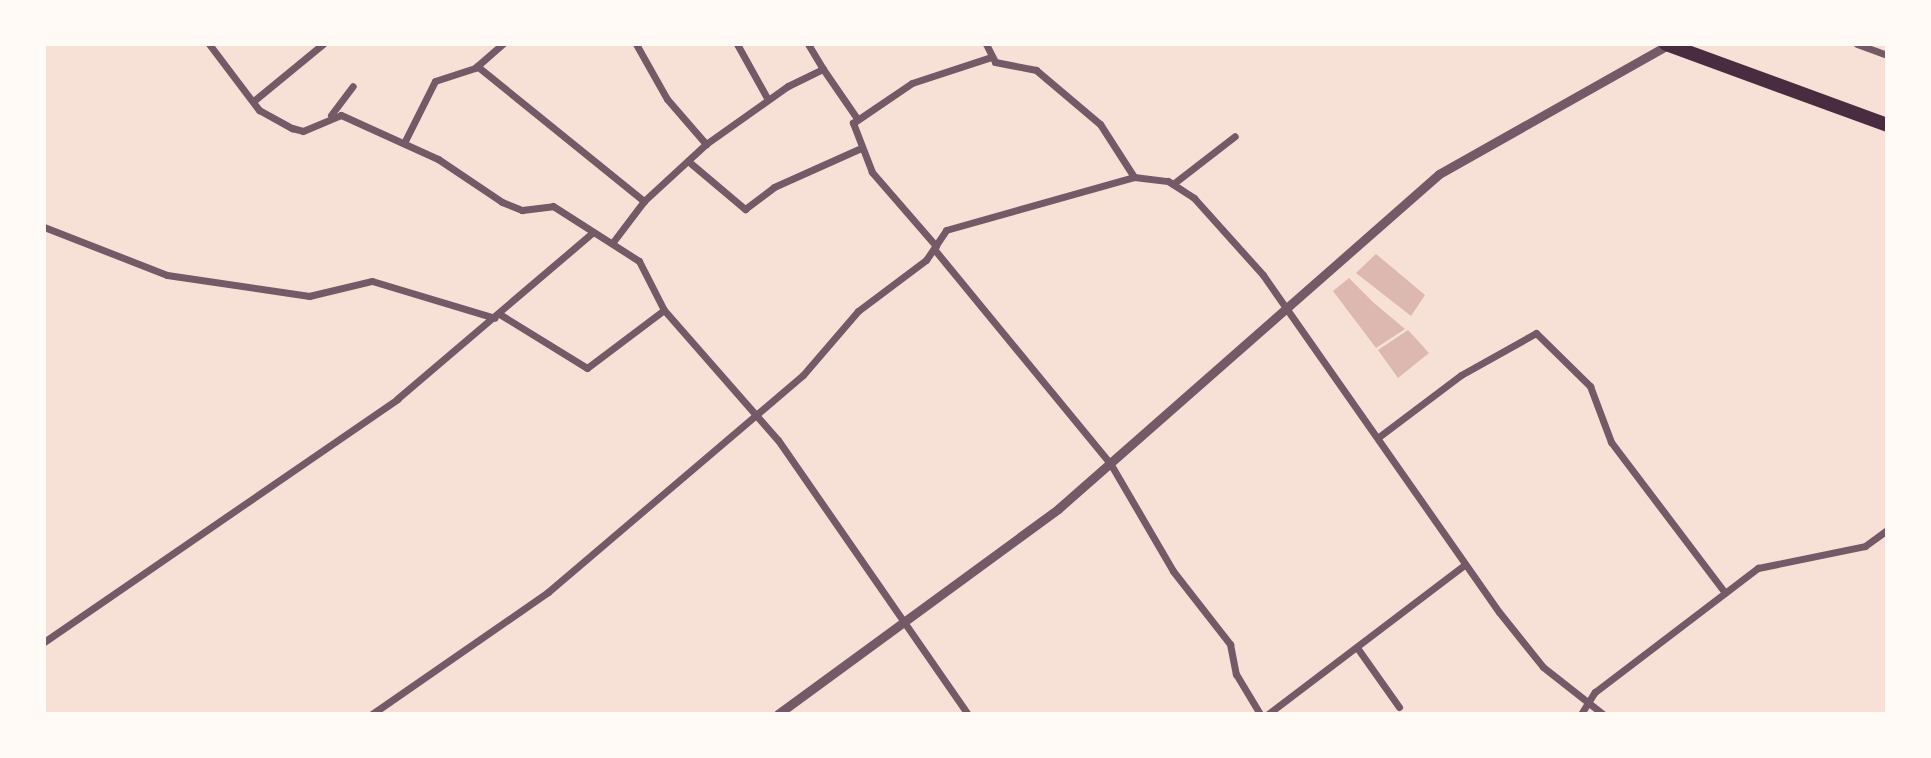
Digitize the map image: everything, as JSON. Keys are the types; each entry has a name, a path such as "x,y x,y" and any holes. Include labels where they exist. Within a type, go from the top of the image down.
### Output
{"highway":[{"path":"1668,44 1887,127"}],"street":[{"path":"209,44 256,99 259,110 303,131 331,115 353,86"},
{"path":"256,99 323,44"},
{"path":"404,143 435,81 477,66 503,44"},
{"path":"636,44 667,99 706,144"},
{"path":"737,44 767,98"},
{"path":"808,44 856,117 859,149 1110,463 1173,571 1230,644 1236,674 1260,714"},
{"path":"986,44 991,57"},
{"path":"778,714 906,625 1110,463 1286,304 1439,174 1668,44"},
{"path":"1857,44 1887,55"},
{"path":"856,117 912,83 991,57 1048,77 1079,112 1100,124 1134,177"},
{"path":"477,66 644,201"},
{"path":"613,242 644,201 706,144 767,98 823,69"},
{"path":"331,115 404,143 502,202 522,210 553,206 639,261 664,310 757,413 968,714"},
{"path":"1173,184 1235,136"},
{"path":"688,161 745,209 774,187 859,149"},
{"path":"372,714 548,592 803,375 858,311 960,223 1134,177 1173,184 1194,198 1286,304 1380,436 1464,565 1543,667 1603,714"},
{"path":"44,227 167,275 309,296 372,281 498,317 587,368 664,310"},
{"path":"44,642 397,399 498,317 593,232"},
{"path":"1380,436 1461,375 1536,333 1590,386 1611,442 1725,593"},
{"path":"1581,714 1588,705 1758,568 1865,546 1887,530"},
{"path":"1268,714 1358,649 1464,565"},
{"path":"1358,649 1399,707"}],"shaded area":[{"path":"1376,254 1425,295 1411,316 1356,273"},
{"path":"1349,278 1405,329 1376,348 1333,291"},
{"path":"1408,330 1429,353 1398,378 1378,350"}]}
